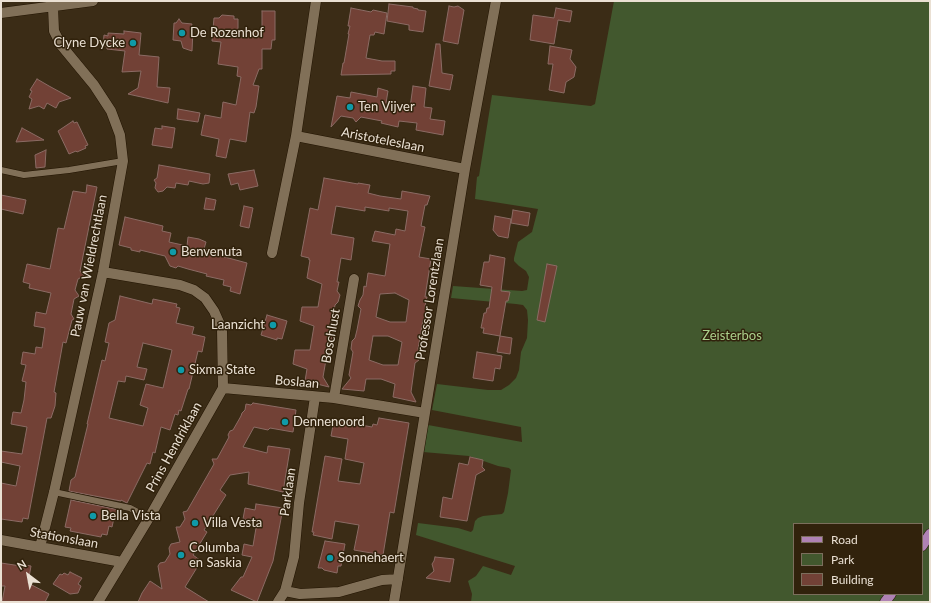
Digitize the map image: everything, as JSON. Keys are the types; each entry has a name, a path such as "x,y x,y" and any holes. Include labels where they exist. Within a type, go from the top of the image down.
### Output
{"main road":[{"path":"923,544 930,534"}],"street":[{"path":"1,13 94,1"},
{"path":"272,253 296,136 316,1"},
{"name":"Professor Lorentzlaan","path":"394,602 465,169 496,1"},
{"name":"Pauw van Wieldrechtlaan","path":"40,547 54,492 103,272 124,161 120,135 111,111 94,85 61,45 54,31 53,7"},
{"name":"Aristoteleslaan","path":"296,136 465,169"},
{"path":"103,272 180,285 194,290 205,298 214,311 222,329 223,388"},
{"name":"Boschlust","path":"334,398 354,279"},
{"name":"Boslaan","path":"223,388 334,398 425,414"},
{"name":"Prins Hendriklaan","path":"98,602 149,518 223,388"},
{"name":"Parklaan","path":"278,602 285,591 294,557 299,503 316,397"},
{"name":"Stationslaan","path":"1,540 122,562"},
{"path":"285,591 300,594 339,592 382,580 398,579"}],"lane":[{"path":"1,170 24,175 69,170 124,161"},
{"path":"54,492 130,508 149,518"}],"green space":[{"name":"Zeisterbos","path":"614,1 930,1 930,602 471,602 472,594 468,581 476,576 483,566 511,575 515,566 416,535 418,523 458,528 471,532 475,521 478,518 502,514 504,512 508,493 511,470 509,468 498,466 469,456 423,452 428,425 522,442 521,427 432,410 437,384 488,390 501,390 509,385 516,378 519,370 521,352 527,338 527,310 523,305 451,298 453,286 522,291 527,290 529,277 526,271 514,261 514,258 518,242 532,232 538,209 475,199 477,177 479,176 492,95 591,106 595,104"}],"building":[{"path":"389,4 413,7 418,10 426,11 423,32 409,30 409,25 387,21"},
{"path":"449,6 458,6 464,10 458,44 443,41"},
{"path":"351,8 371,12 373,10 387,13 384,34 375,32 374,35 370,35 366,58 382,61 395,61 395,71 391,71 391,74 341,75 349,34 350,26 348,26"},
{"path":"556,8 572,11 570,22 558,20 554,44 530,40 533,15 554,18"},
{"path":"262,11 275,11 275,40 272,40 271,49 262,49 262,69 259,69 253,85 259,86 256,107 254,113 250,112 246,142 230,139 226,158 216,156 219,139 201,135 205,115 221,118 223,102 236,105 241,77 237,76 238,67 218,64 221,42 212,41 214,18 219,18 222,15 234,16 234,19 238,19 238,30 262,31"},
{"name":"De Rozenhof","path":"179,19 182,23 192,24 192,51 183,48 181,41 173,40 174,23 176,23"},
{"path":"124,31 141,33 139,55 159,57 157,87 170,88 168,103 128,94 138,88 141,71 122,72 125,51 107,49 107,46 103,46 104,35 108,36 108,33 124,34"},
{"path":"436,44 440,44 442,73 453,75 450,90 429,86"},
{"path":"550,46 572,50 570,59 576,67 574,77 566,82 564,93 549,90 553,64 548,64"},
{"path":"37,79 71,98 59,102 56,108 47,103 44,109 39,106 29,109 32,99 29,97 32,91 30,90"},
{"path":"413,86 426,88 424,107 432,108 430,119 445,121 443,135 416,130 417,123 399,121 398,127 381,123 382,121 361,117 356,122 353,118 341,116 331,127 337,96 350,98 351,92 377,97 378,88 388,91 386,103 410,108"},
{"path":"178,109 200,113 198,122 177,119"},
{"path":"73,121 74,123 77,122 88,145 85,146 86,148 69,154 58,131"},
{"path":"162,126 175,128 172,148 152,145 155,128 162,129"},
{"path":"22,128 44,140 16,142"},
{"path":"46,150 45,167 36,168 35,155"},
{"path":"159,165 210,174 209,183 203,184 189,181 188,185 176,183 175,188 167,187 163,191 158,192 155,188 156,183 154,180 157,178"},
{"path":"254,170 258,186 240,190 238,183 231,185 228,174"},
{"path":"324,178 370,185 368,193 380,196 401,199 402,191 430,196 427,205 425,205 421,226 425,227 419,257 431,259 425,297 427,297 425,306 427,311 426,317 423,320 418,349 420,353 419,360 415,363 411,392 416,402 393,397 395,384 381,379 366,379 364,391 342,389 351,378 349,375 353,352 351,349 352,341 355,338 357,330 361,309 358,306 363,295 364,286 366,287 368,273 385,276 390,244 372,241 375,231 395,235 396,229 405,231 408,211 389,208 389,211 365,207 365,211 336,206 331,234 354,238 351,260 341,258 337,282 339,282 337,291 340,295 338,302 335,305 330,334 332,337 331,344 328,348 323,377 329,387 305,381 307,369 293,364 295,350 310,350 314,326 300,321 302,307 318,307 322,284 307,278 310,260 309,258 301,256 310,208 318,210","holes":["395,293 409,300 406,322 390,322 376,317 380,294","373,336 388,336 402,342 398,365 383,365 369,360"]},
{"path":"87,185 97,187 80,271 84,276 78,279 75,290 79,296 74,299 71,314 74,319 72,320 66,343 63,342 54,392 56,393 55,406 51,418 47,418 28,519 23,518 22,522 1,519 1,483 16,486 20,466 1,462 1,451 22,454 27,427 11,424 13,412 21,413 24,400 26,382 22,381 26,365 21,364 23,352 35,354 36,347 42,348 45,328 34,326 36,312 46,314 51,293 29,288 30,284 23,282 27,264 50,269 58,228 64,229 73,191 86,193"},
{"path":"1,195 26,200 23,214 1,209"},
{"path":"206,198 216,200 214,210 204,209"},
{"path":"244,206 253,208 249,228 240,226"},
{"path":"513,210 530,213 528,226 511,223"},
{"path":"495,216 511,219 508,238 498,236 493,230"},
{"path":"125,217 163,226 162,231 171,233 169,242 187,246 188,237 199,239 206,242 204,249 222,253 221,256 247,263 240,294 230,291 231,287 223,285 224,280 206,276 207,274 178,266 176,268 170,266 165,256 140,250 140,252 131,250 131,248 119,245"},
{"path":"490,255 505,258 501,291 510,292 508,301 506,301 500,336 483,333 484,328 481,328 484,313 486,313 487,308 489,308 492,287 480,285 484,262 489,262"},
{"path":"547,264 557,266 545,322 537,320"},
{"path":"120,296 152,304 153,299 177,304 176,307 180,308 176,323 194,327 192,334 205,337 202,352 198,351 189,389 181,411 179,410 178,415 175,414 170,430 161,427 155,453 153,452 150,464 147,463 127,503 121,500 69,491 71,480 75,477 102,360 105,361 109,343 105,342 109,323 115,320","holes":["143,343 172,350 163,388 146,384 140,405 148,408 143,426 109,418 118,381 125,382 126,376 144,380 147,369 137,367"]},
{"name":"Laanzicht","path":"267,315 287,321 282,339 277,338 277,340 261,335"},
{"path":"500,336 512,338 510,354 497,352"},
{"path":"477,352 502,356 500,369 495,368 493,381 473,378"},
{"path":"253,403 296,410 293,432 254,427 243,447 267,453 268,446 290,449 283,492 248,484 249,472 230,475 220,490 226,495 204,530 207,532 193,555 201,561 185,587 209,602 138,602 150,581 162,589 158,566 160,563 165,562 170,554 169,548 171,544 180,542 176,527 180,527 185,519 183,512 187,511 214,464 212,459 217,459 229,437 228,435 230,431 233,430 245,410 246,404 251,405"},
{"path":"379,418 409,423 394,513 390,512 383,555 354,550 359,525 335,521 332,539 313,535 314,532 312,532 325,456 342,459 338,481 360,484 364,463 345,459 348,439 331,436 334,420 372,427 373,424 377,425"},
{"path":"470,457 483,460 482,467 485,470 476,475 467,521 440,517 443,497 452,499 459,463 468,465"},
{"name":"Bella Vista","path":"71,500 119,510 117,519 114,518 112,527 109,526 107,535 102,534 101,537 70,531 71,528 65,527"},
{"path":"256,504 283,508 273,561 257,602 231,590 241,577 243,577 252,557 242,555 244,544 253,546 257,522 243,519 245,508 255,510"},
{"name":"Sonnehaert","path":"325,541 345,544 341,566 338,566 337,573 318,568"},
{"path":"435,557 454,559 450,582 426,578 434,571 432,564"},
{"path":"1,563 31,566 28,583 49,594 45,602 2,602 5,586 1,586"},
{"path":"70,572 82,578 78,584 81,586 78,593 70,594 53,584 60,574 62,575 64,573 68,575"}],"place":[{"name":"De Rozenhof","path":"182,33"},
{"name":"Clyne Dycke","path":"133,43"},
{"name":"Ten Vijver","path":"350,107"},
{"name":"Benvenuta","path":"173,252"},
{"name":"Laanzicht","path":"273,325"},
{"name":"Sixma State","path":"181,370"},
{"name":"Dennenoord","path":"285,422"},
{"name":"Bella Vista","path":"93,516"},
{"name":"Villa Vesta","path":"195,523"},
{"name":"Columba en Saskia","path":"181,555"},
{"name":"Sonnehaert","path":"330,558"}]}
